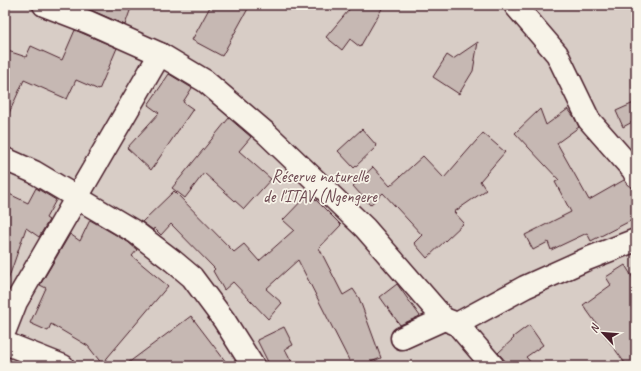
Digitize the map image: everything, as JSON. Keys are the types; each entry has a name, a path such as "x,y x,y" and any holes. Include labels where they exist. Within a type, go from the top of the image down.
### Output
{"street":[{"path":"44,5 88,22 160,54 205,81 267,134 364,228 450,322 493,366"},
{"path":"515,5 557,54 589,120 633,170 636,176"},
{"path":"5,330 16,302 160,54"},
{"path":"5,160 34,172 135,232 192,277 224,320 253,366"},
{"path":"402,338 450,322 587,259 636,240"},
{"path":"5,344 63,366"}],"green space":[{"name":"Réserve naturelle de l'ITAV (Ngengere","path":"5,5 636,5 636,366 5,366"}],"building":[{"path":"85,5 132,5 125,25 84,7"},
{"path":"211,5 250,5 222,56 192,40"},
{"path":"353,5 384,5 360,47 350,39 342,50 326,37"},
{"path":"75,30 117,48 99,90 76,80 67,99 24,80 5,122 5,50 26,57 31,46 62,60"},
{"path":"478,42 473,71 459,94 433,77 447,55 453,59"},
{"path":"169,74 192,88 183,102 193,109 151,170 127,148 159,113 148,105"},
{"path":"636,102 636,120 623,127 616,111"},
{"path":"540,109 546,125 568,109 574,117 579,127 557,143 589,200 624,180 631,187 636,196 636,218 591,241 587,233 551,250 548,242 533,250 525,235 571,212 555,182 559,180 515,133"},
{"path":"229,118 251,137 239,151 271,179 244,209 204,173 185,198 172,188"},
{"path":"362,129 377,146 354,168 338,151"},
{"path":"483,133 505,152 480,181 486,190 454,212 464,223 427,258 414,243 422,235 383,193 370,205 353,186 373,167 390,186 423,156 444,178"},
{"path":"36,188 56,200 46,218 49,220 39,237 26,228 8,280 5,280 5,192 28,203"},
{"path":"174,191 234,252 244,244 259,261 294,230 283,220 309,193 341,225 319,248 343,295 353,289 359,298 381,358 360,366 352,366 298,260 266,289 282,303 268,319 233,282 224,290 213,271 215,269 171,224 161,235 154,228 153,230 142,222"},
{"path":"90,220 128,242 137,250 132,256 168,286 102,364 88,346 51,324 48,331 30,323 46,288 40,285 70,234 80,241"},
{"path":"625,265 636,283 636,366 627,366 583,305 611,285 606,277"},
{"path":"397,284 420,316 400,325 380,297"},
{"path":"191,316 229,366 124,366"},
{"path":"529,325 543,345 526,357 534,366 510,366 498,353 514,338 513,337"},
{"path":"284,327 293,345 285,349 294,366 270,366 257,340"}]}
